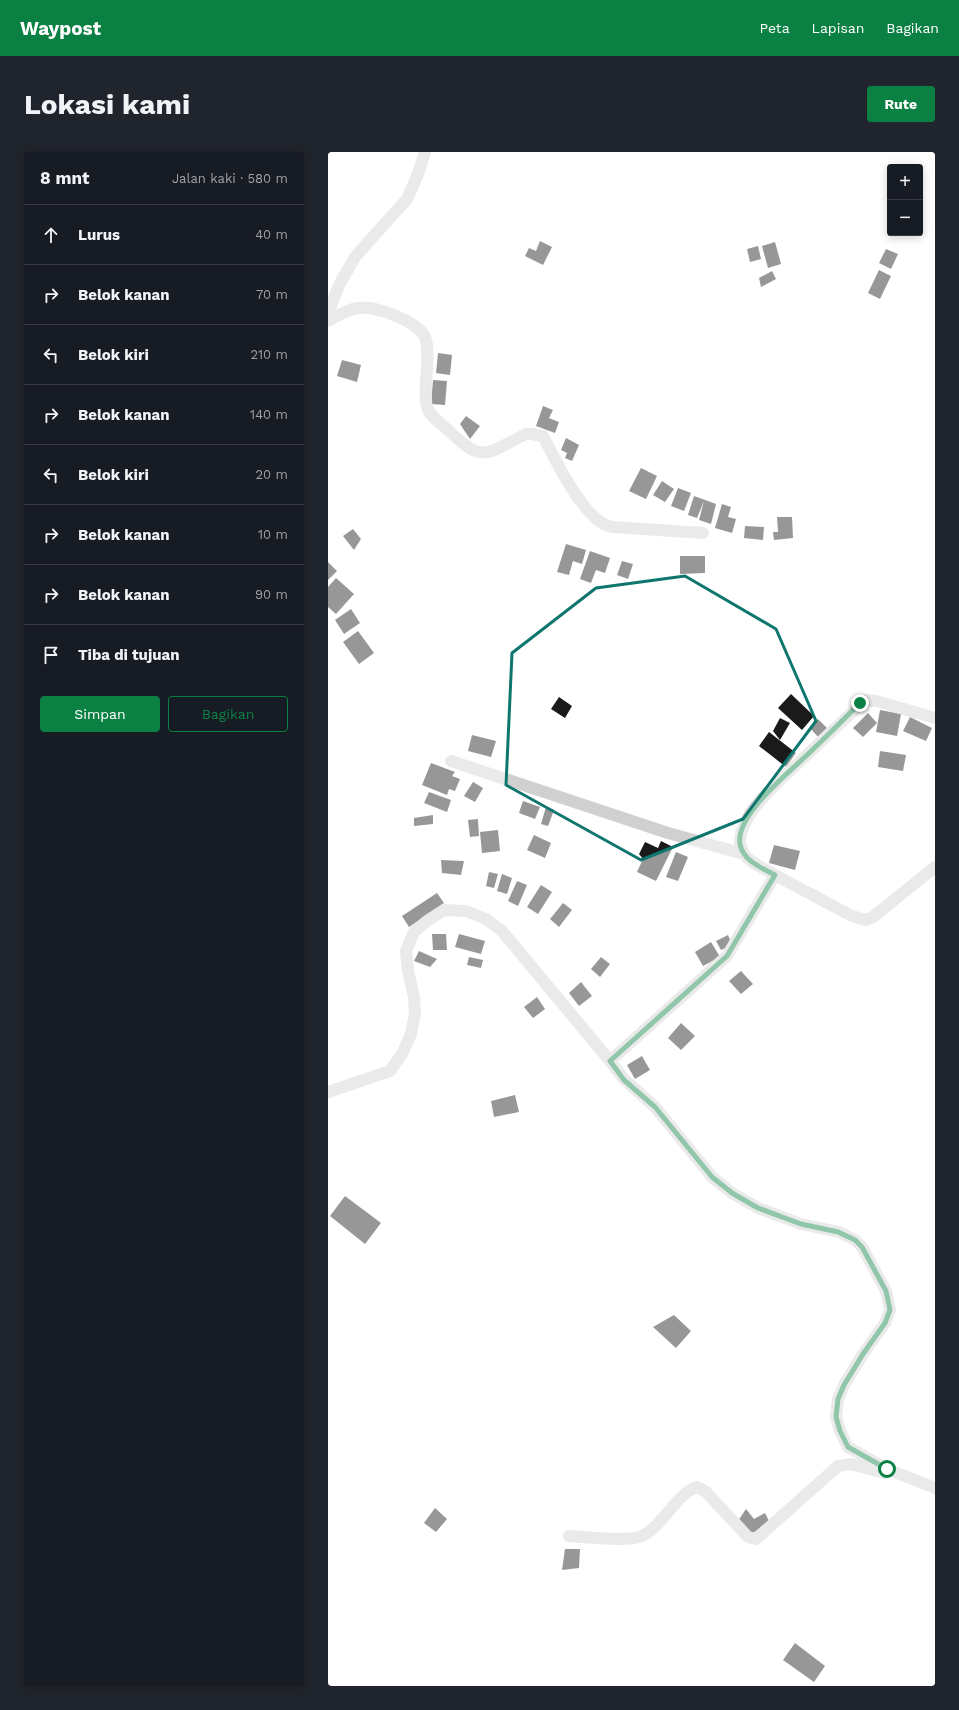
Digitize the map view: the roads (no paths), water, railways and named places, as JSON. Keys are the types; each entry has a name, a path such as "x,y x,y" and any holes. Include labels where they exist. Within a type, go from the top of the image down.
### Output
{"street":[{"path":"328,313 339,285 355,257 407,199 418,174 425,152"},
{"path":"328,321 359,308 380,310 402,319 421,330 426,341 426,401 430,413 461,443 474,452 489,452 526,434 543,436 577,498 604,525 613,527 703,533"},
{"path":"935,718 876,701 865,700 860,703 764,796 741,830 740,844 744,854 750,860 852,916 866,920 873,917 935,867"},
{"path":"451,761 668,833 744,854"},
{"path":"610,1061 727,956 775,875"},
{"path":"328,1092 390,1071 402,1054 410,1034 415,1013 414,997 408,971 406,951 414,932 444,910 466,911 486,919 502,931 610,1061 624,1080 655,1107 712,1177 732,1193 758,1208 801,1224 838,1232 855,1240 862,1247 886,1291 890,1310 885,1323 863,1354 841,1392 836,1417 840,1431 848,1447 887,1469 935,1488"},
{"path":"569,1536 641,1537 654,1527 688,1492 696,1487 706,1492 748,1537 756,1539 838,1466 844,1464 859,1466 935,1488"}]}
